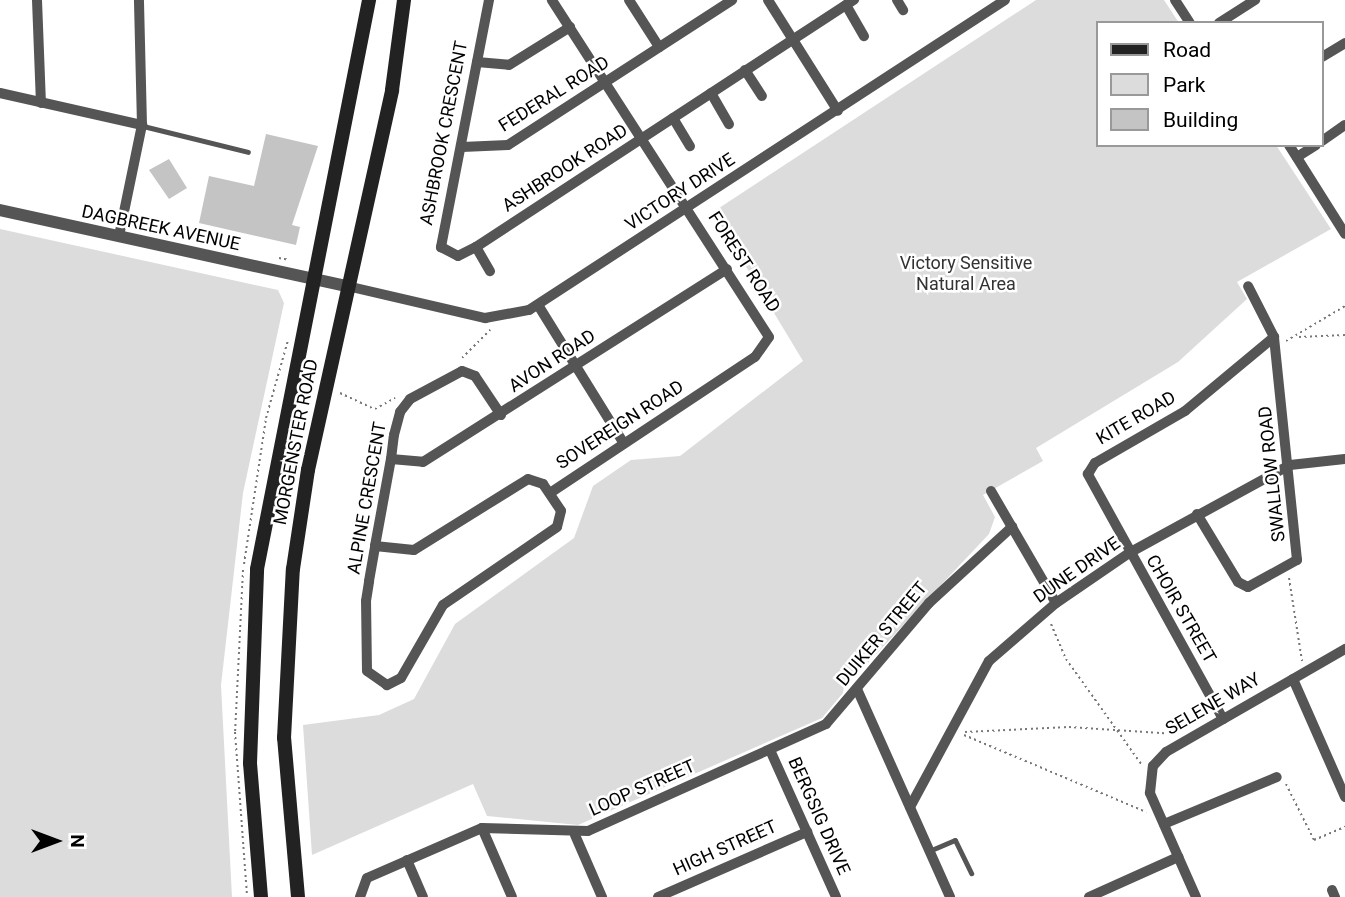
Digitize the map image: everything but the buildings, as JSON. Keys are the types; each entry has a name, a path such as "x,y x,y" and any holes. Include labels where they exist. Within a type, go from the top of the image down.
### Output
{"main road":[{"name":"MORGENSTER ROAD","path":"261,897 250,764 255,592 267,496 315,279 369,0"},
{"name":"MORGENSTER ROAD","path":"298,897 285,759 288,631 308,470 392,90 404,0"}],"street":[{"path":"37,0 41,103"},
{"path":"120,236 142,125 139,0"},
{"name":"ASHBROOK CRESCENT","path":"476,247 458,256 441,247 489,0"},
{"name":"FOREST ROAD","path":"552,0 769,337"},
{"path":"629,0 659,47"},
{"path":"706,0 713,12"},
{"name":"FEDERAL ROAD","path":"462,147 501,148 732,0"},
{"path":"768,0 838,111"},
{"name":"VICTORY DRIVE","path":"347,286 485,318 538,305 1005,0"},
{"path":"1175,0 1190,21"},
{"path":"1222,21 1255,0"},
{"name":"ASHBROOK ROAD","path":"476,247 850,3 864,36"},
{"path":"477,62 509,65 570,27"},
{"path":"1324,56 1345,43"},
{"path":"745,70 762,96"},
{"path":"0,93 142,125"},
{"path":"711,93 730,124"},
{"path":"673,118 690,146"},
{"path":"1324,140 1345,125"},
{"path":"1290,147 1345,234"},
{"path":"1297,157 1313,147"},
{"name":"DAGBREEK AVENUE","path":"0,210 347,286"},
{"path":"476,247 490,271"},
{"name":"AVON ROAD","path":"391,459 423,462 501,415 727,269"},
{"name":"SWALLOW ROAD","path":"1197,514 1238,582 1259,585 1292,566 1298,551 1274,341 1248,286"},
{"path":"538,305 623,442"},
{"name":"SOVEREIGN ROAD","path":"376,681 387,685 401,678 443,605 557,527 561,511 550,493 623,442 755,357 769,337"},
{"name":"KITE ROAD","path":"1129,553 1090,486 1088,474 1095,463 1185,411 1274,341"},
{"path":"410,399 455,372 474,376 501,415"},
{"name":"ALPINE CRESCENT","path":"376,681 367,671 365,633 375,546 400,412 410,399"},
{"name":"DUNE DRIVE","path":"910,807 989,662 1053,606 1129,553 1290,465 1345,458"},
{"path":"375,546 414,550 528,479 550,493"},
{"path":"991,491 1053,606"},
{"name":"DUIKER STREET","path":"770,750 826,724 929,603 1012,527"},
{"name":"CHOIR STREET","path":"1129,553 1223,719"},
{"name":"SELENE WAY","path":"1150,772 1161,755 1345,649"},
{"path":"1293,679 1345,797"},
{"path":"857,689 950,897"},
{"name":"BERGSIG DRIVE","path":"770,750 836,897"},
{"name":"LOOP STREET","path":"360,897 367,878 482,828 575,835 770,750"},
{"path":"1150,772 1158,811 1196,897"},
{"path":"1164,824 1277,777"},
{"path":"482,828 512,897"},
{"name":"HIGH STREET","path":"658,897 807,832"},
{"path":"575,835 602,897"},
{"path":"1091,897 1178,857"},
{"path":"407,860 423,897"}],"lane":[{"path":"142,125 248,152"},
{"path":"929,851 956,841 971,873"}],"path":[{"path":"1298,337 1345,306"},
{"path":"455,372 491,326"},
{"path":"1274,341 1345,335"},
{"path":"340,393 375,409 396,398 410,399"},
{"path":"1292,566 1287,588 1306,672"},
{"path":"1053,606 1066,659 1150,772"},
{"path":"1158,811 1145,812 960,733 1117,730 1174,733 1184,741"},
{"path":"1277,777 1292,788 1314,840 1345,827"}],"green space":[{"name":"Victory Sensitive Natural Area","path":"1036,0 1164,0 1178,21 1096,21 1096,147 1277,147 1331,229 1237,282 1247,299 1178,362 1036,448 1043,461 983,495 995,517 989,534 864,667 859,665 845,679 843,693 822,718 578,825 487,816 473,784 312,855 303,725 379,715 414,699 455,624 574,538 593,486 631,460 680,456 803,361 713,212"},
{"path":"0,229 278,290 284,303 243,493 221,685 232,897 0,897"}]}
